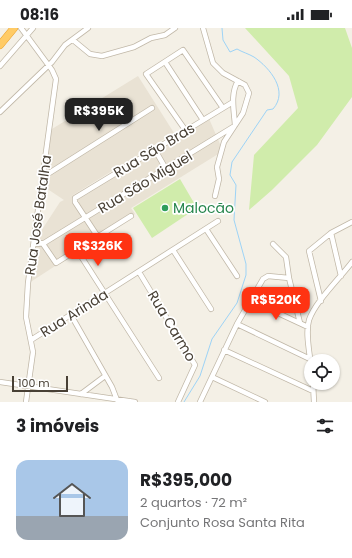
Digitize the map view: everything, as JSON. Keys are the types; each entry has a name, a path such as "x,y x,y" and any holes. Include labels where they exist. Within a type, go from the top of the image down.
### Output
{"highway":[{"path":"0,45 14,28"}],"street":[{"name":"Rua José Batalha","path":"21,28 56,79 26,315 33,352 26,402"},
{"path":"0,66 33,28"},
{"path":"0,112 48,66 65,45 88,28"},
{"path":"73,40 90,54 102,56 134,47 151,38 165,35 175,28"},
{"path":"203,28 213,63 223,74 245,85 248,93 246,107 225,138 217,167 219,179 215,196"},
{"path":"186,131 146,74 183,50 222,108"},
{"path":"165,62 203,120"},
{"path":"234,126 234,88 238,81"},
{"name":"Rua São Bras","path":"85,218 75,202 76,197 233,102"},
{"path":"43,177 152,108"},
{"name":"Rua São Miguel","path":"43,244 234,126"},
{"path":"155,150 166,169"},
{"path":"44,166 53,171"},
{"path":"34,244 43,244 56,262 131,216"},
{"path":"85,218 98,237"},
{"name":"Rua Arinda","path":"31,340 218,222"},
{"path":"321,301 309,251 331,233 352,222"},
{"path":"206,229 237,276"},
{"path":"331,233 342,276"},
{"path":"273,244 286,257 289,278 300,323"},
{"path":"77,250 159,378"},
{"path":"173,250 211,309"},
{"path":"310,354 308,327 312,314 352,262"},
{"name":"Rua Carmo","path":"139,272 196,364 178,402"},
{"path":"200,402 237,324 265,277 289,278"},
{"path":"250,300 308,327"},
{"path":"71,315 106,376 117,400"},
{"path":"237,324 304,356"},
{"path":"224,350 313,391 314,402"},
{"path":"81,394 106,376"},
{"path":"212,377 265,402"},
{"path":"0,382 135,402"}],"shaded area":[{"path":"138,76 174,133 68,198 185,131 207,114 223,151 131,208 135,214 29,283 34,242 60,202 64,200 43,186 52,129"}],"green space":[{"path":"245,28 345,28 352,48 352,97 317,145 272,190 249,210 254,155 298,108 289,76"},
{"name":"Malocão","path":"180,179 197,208 152,238 133,208"}],"waterway":[{"path":"184,402 200,376 212,339 237,303 246,275 246,264 234,220 236,185 230,175 232,162 267,110 273,109 279,95 276,80 266,67 252,56 237,49 230,52 223,40 222,28"}],"place":[{"name":"Malocão","path":"165,208"}]}
